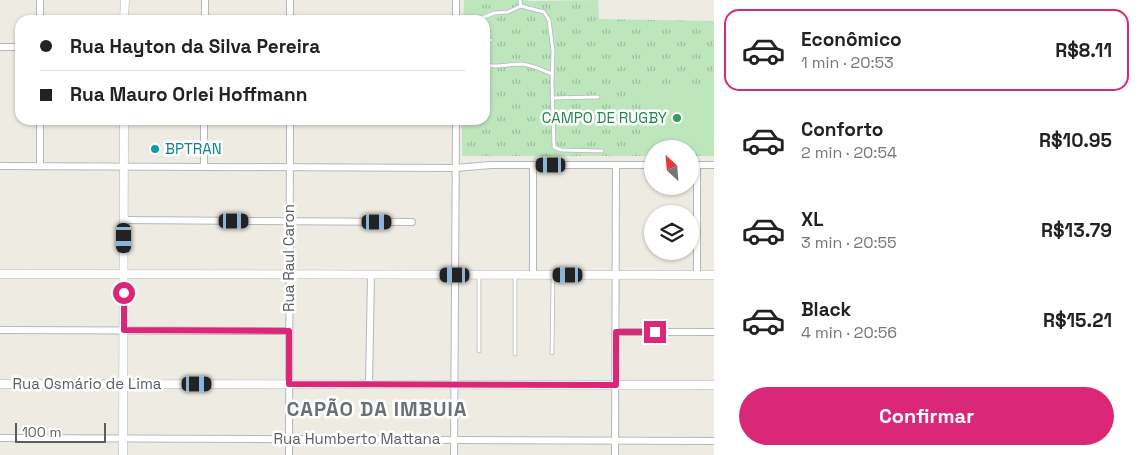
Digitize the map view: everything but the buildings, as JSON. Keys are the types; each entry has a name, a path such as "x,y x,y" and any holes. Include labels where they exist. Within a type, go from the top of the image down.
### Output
{"street":[{"path":"40,0 40,15"},
{"path":"124,0 124,15"},
{"path":"204,0 204,15"},
{"path":"290,0 290,15"},
{"path":"456,0 456,15"},
{"path":"0,47 15,47"},
{"path":"40,125 40,166"},
{"path":"123,455 124,125"},
{"path":"204,125 204,166"},
{"name":"Rua Raul Caron","path":"289,455 290,125"},
{"path":"454,455 456,125"},
{"path":"0,166 455,168 491,165 644,165"},
{"path":"533,275 534,165"},
{"path":"615,455 616,165"},
{"path":"699,165 714,165"},
{"path":"695,195 697,275"},
{"path":"124,220 412,222"},
{"path":"0,274 714,275"},
{"path":"369,384 371,275"},
{"path":"0,330 289,331"},
{"path":"616,332 714,332"},
{"name":"Rua Osmário de Lima","path":"0,384 714,385"},
{"name":"Rua Humberto Mattana","path":"0,438 714,441"}],"lane":[{"path":"520,0 521,6"},
{"path":"489,15 508,12 521,6 544,12 548,17 553,51 554,147 561,150 602,151"},
{"path":"490,66 524,64 537,67 552,74"},
{"path":"552,98 598,97"},
{"path":"479,275 479,351"},
{"path":"515,275 515,354"},
{"path":"552,353 553,275"}],"green space":[{"path":"464,0 598,0 599,19 714,21 714,156 699,156 699,140 644,140 644,156 462,156 462,125 490,125 490,15 463,15"},
{"name":"CAMPO DE RUGBY","path":"641,88 714,88 714,149 699,149 699,140 644,140 644,148 640,148"}],"place":[{"name":"CAMPO DE RUGBY","path":"677,118"},
{"name":"BPTRAN","path":"155,149"}],"district":[{"name":"CAPÃO DA IMBUIA","path":"377,409"}],"route":[{"path":"124,293 124,330 289,331 289,384 616,385 616,332 655,332"}]}
